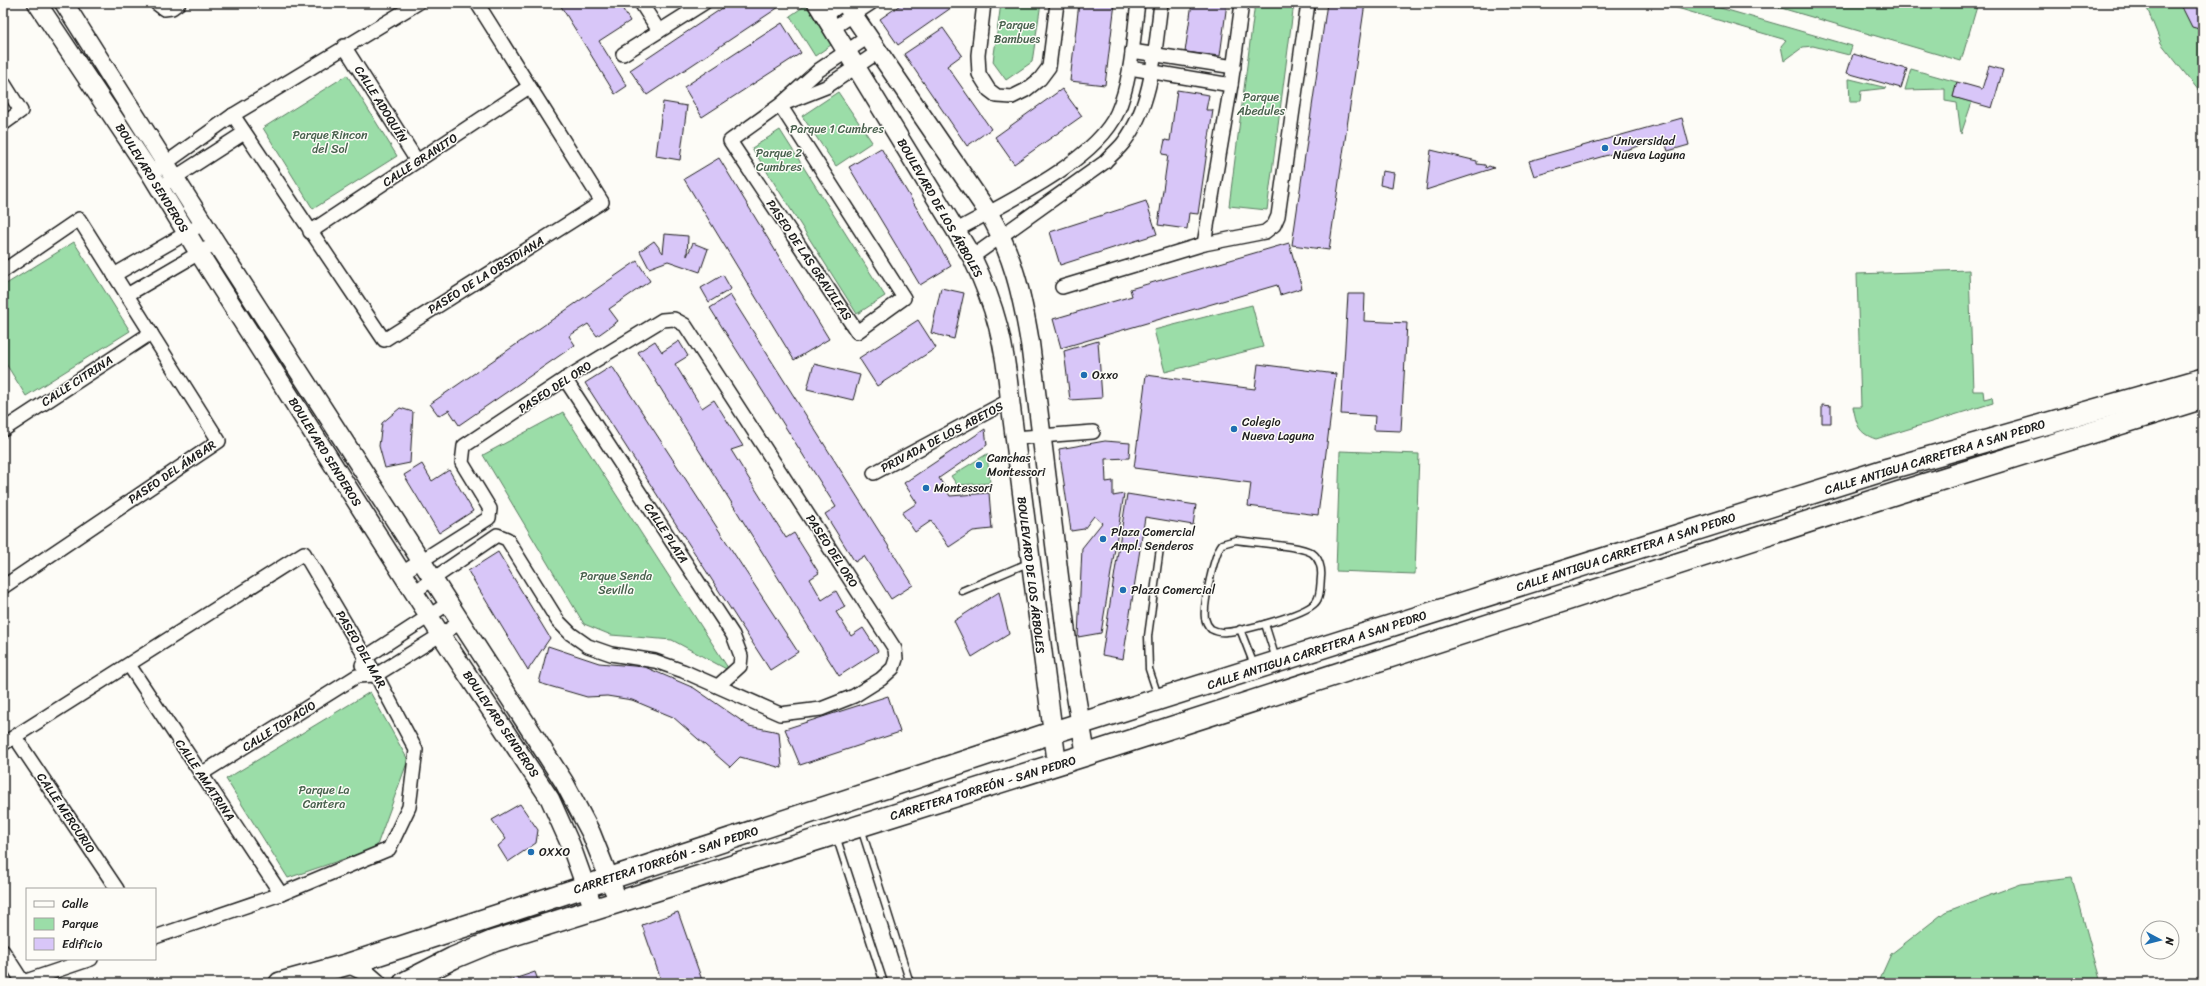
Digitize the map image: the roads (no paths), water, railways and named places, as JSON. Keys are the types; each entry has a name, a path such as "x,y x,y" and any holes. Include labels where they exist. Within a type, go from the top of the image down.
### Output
{"main road":[{"name":"BOULEVARD SENDEROS","path":"37,3 155,181 186,233 429,617 550,799 571,846 594,910"},
{"name":"BOULEVARD SENDEROS","path":"64,3 216,243 564,782 591,833 619,903"},
{"path":"847,7 988,212 1002,236 1022,296 1030,343 1040,436 1068,649 1086,755"},
{"name":"BOULEVARD DE LOS ÁRBOLES","path":"825,16 857,66 972,257 992,301 1001,333 1006,361 1014,438 1051,733 1057,764"},
{"name":"CALLE ANTIGUA CARRETERA A SAN PEDRO","path":"1086,755 1893,481 2203,380"},
{"name":"CALLE ANTIGUA CARRETERA A SAN PEDRO","path":"1051,733 1278,662 1893,481 2203,398"},
{"name":"CARRETERA TORREÓN - SAN PEDRO","path":"280,983 318,977 349,964 1051,733"},
{"name":"CARRETERA TORREÓN - SAN PEDRO","path":"404,983 453,958 494,941 619,903 1086,755"},
{"path":"432,983 453,958"},
{"path":"349,964 362,970 376,983"}],"street":[{"path":"156,3 164,9 172,8 179,3"},
{"path":"155,181 171,170 233,115 344,46 418,3"},
{"name":"PASEO DE LA OBSIDIANA","path":"233,115 310,232 384,340 602,202 477,3"},
{"path":"641,3 660,31"},
{"path":"623,54 704,3"},
{"path":"825,16 847,7 871,3"},
{"path":"984,3 978,55 979,74 989,90 997,96 1012,97 1026,90 1040,79 1049,67 1057,3"},
{"path":"955,231 1067,165 1095,143 1117,114 1130,68 1138,3"},
{"path":"972,257 1105,162 1124,142 1142,108 1151,72 1161,3"},
{"path":"1204,244 1234,67 1242,3"},
{"path":"1062,287 1204,244 1265,232 1274,225 1278,216 1308,3"},
{"name":"PASEO DE LAS GRAVILEAS","path":"780,105 904,298 857,332 730,141 780,105 819,70 868,36"},
{"name":"CALLE ADOQUÍN","path":"344,46 417,162"},
{"path":"1132,51 1234,67"},
{"name":"PASEO DE LAS GRAVILEAS","path":"780,105 826,87 878,52"},
{"path":"1130,68 1231,85"},
{"path":"3,82 22,111 3,124"},
{"name":"CALLE GRANITO","path":"310,232 529,87"},
{"path":"171,170 244,133"},
{"name":"PASEO DEL ÁMBAR","path":"3,271 79,219 219,441 3,587"},
{"path":"114,275 204,223"},
{"path":"127,295 216,243"},
{"name":"PASEO DEL ORO","path":"402,573 489,518 490,509 462,463 464,446 565,380 662,320 674,319 685,325 895,649 896,659 893,668 881,679 854,696 821,709 780,714 683,671 655,661 612,654 588,646 558,621 507,539 503,536 497,535 414,592"},
{"name":"CALLE CITRINA","path":"3,430 151,333"},
{"name":"CALLE PLATA","path":"565,380 733,635 740,656 740,666 737,671 718,686"},
{"name":"PRIVADA DE LOS ABETOS","path":"874,473 1010,400"},
{"path":"1014,438 1093,432"},
{"name":"PASEO DEL MAR","path":"3,744 304,553 366,657 416,750 409,807 389,849 281,894 156,937"},
{"path":"357,676 366,657 449,604"},
{"name":"CALLE TOPACIO","path":"202,774 357,676 376,675 461,622"},
{"name":"CALLE AMATRINA","path":"129,665 281,894"},
{"name":"CALLE MERCURIO","path":"15,736 117,888"},
{"path":"3,951 23,982 88,960"}],"lane":[{"path":"1231,540 1306,550 1315,556 1320,566 1319,596 1314,604 1265,624 1225,632 1211,630 1205,618 1205,611 1215,557 1222,544 1231,540"},
{"path":"1160,548 1148,636 1149,669 1160,700"},
{"path":"962,591 1030,563"},
{"path":"1265,624 1278,662"},
{"path":"1240,629 1256,669"},
{"path":"860,826 910,983"},
{"path":"836,834 884,983"}],"place":[{"name":"Universidad Nueva Laguna","path":"1605,148"},
{"name":"Oxxo","path":"1084,375"},
{"name":"Colegio Nueva Laguna","path":"1234,429"},
{"name":"Canchas Montessori","path":"979,465"},
{"name":"Montessori","path":"926,488"},
{"name":"Plaza Comercial Ampl. Senderos","path":"1103,539"},
{"name":"Plaza Comercial","path":"1123,590"},
{"name":"OXXO","path":"531,852"}],"park label":[{"name":"Parque Bambues","path":"1017,32"},
{"name":"Parque Abedules","path":"1261,104"},
{"name":"Parque 1 Cumbres","path":"837,129"},
{"name":"Parque Rincon del Sol","path":"330,142"},
{"name":"Parque 2 Cumbres","path":"779,160"},
{"name":"Parque Senda Sevilla","path":"616,583"},
{"name":"Parque La Cantera","path":"324,797"}]}
